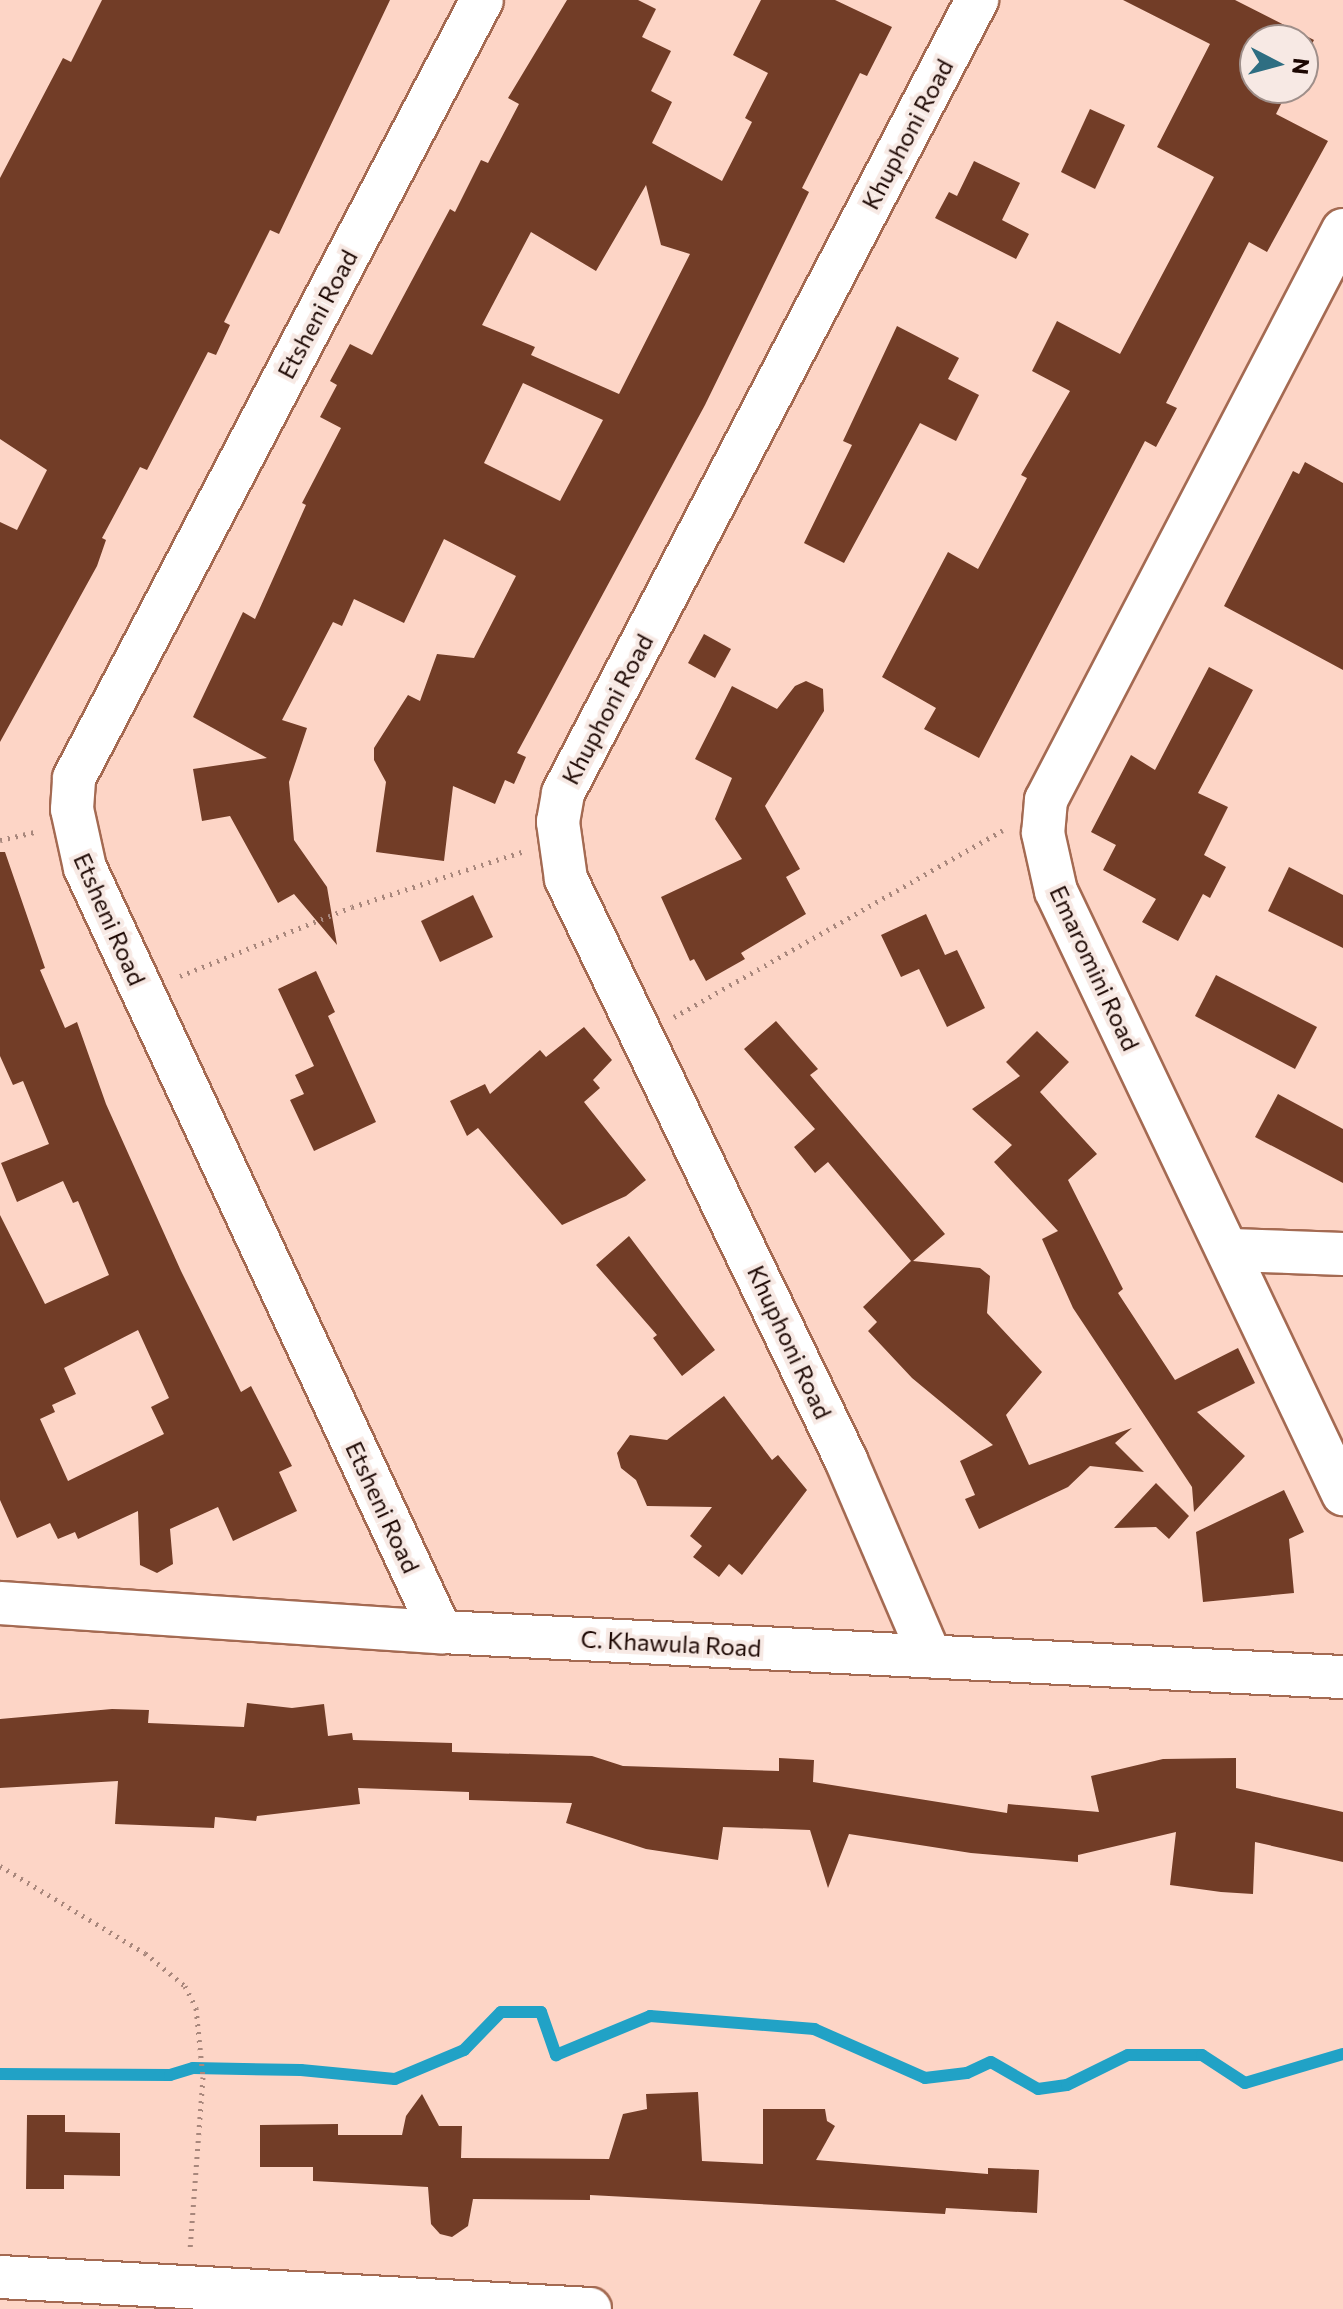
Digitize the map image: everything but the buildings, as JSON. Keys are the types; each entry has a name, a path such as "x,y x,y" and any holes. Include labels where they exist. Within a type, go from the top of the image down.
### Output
{"street":[{"name":"Etsheni Road","path":"441,1632 85,868 74,822 74,778 482,0"},
{"name":"Khuphoni Road","path":"930,1656 846,1460 566,879 559,840 563,793 977,0"},
{"name":"Emaromini Road","path":"1343,230 1046,800 1043,833 1056,891 1231,1250 1343,1494"},
{"path":"1231,1250 1343,1254"},
{"name":"C. Khawula Road","path":"0,1603 441,1632 1343,1677"},
{"path":"1,2285 191,2299 590,2309"}],"path":[{"path":"642,1036 1008,828"},
{"path":"143,994 352,907 559,840"},
{"path":"0,1866 145,1953 185,1986 196,2008 203,2077 191,2299"}],"waterway":[{"path":"0,2074 170,2075 193,2068 301,2070 395,2079 464,2050 501,2012 541,2012 556,2055 650,2016 814,2029 925,2078 967,2073 991,2062 1038,2089 1067,2085 1128,2055 1202,2055 1245,2083 1343,2054"}]}
